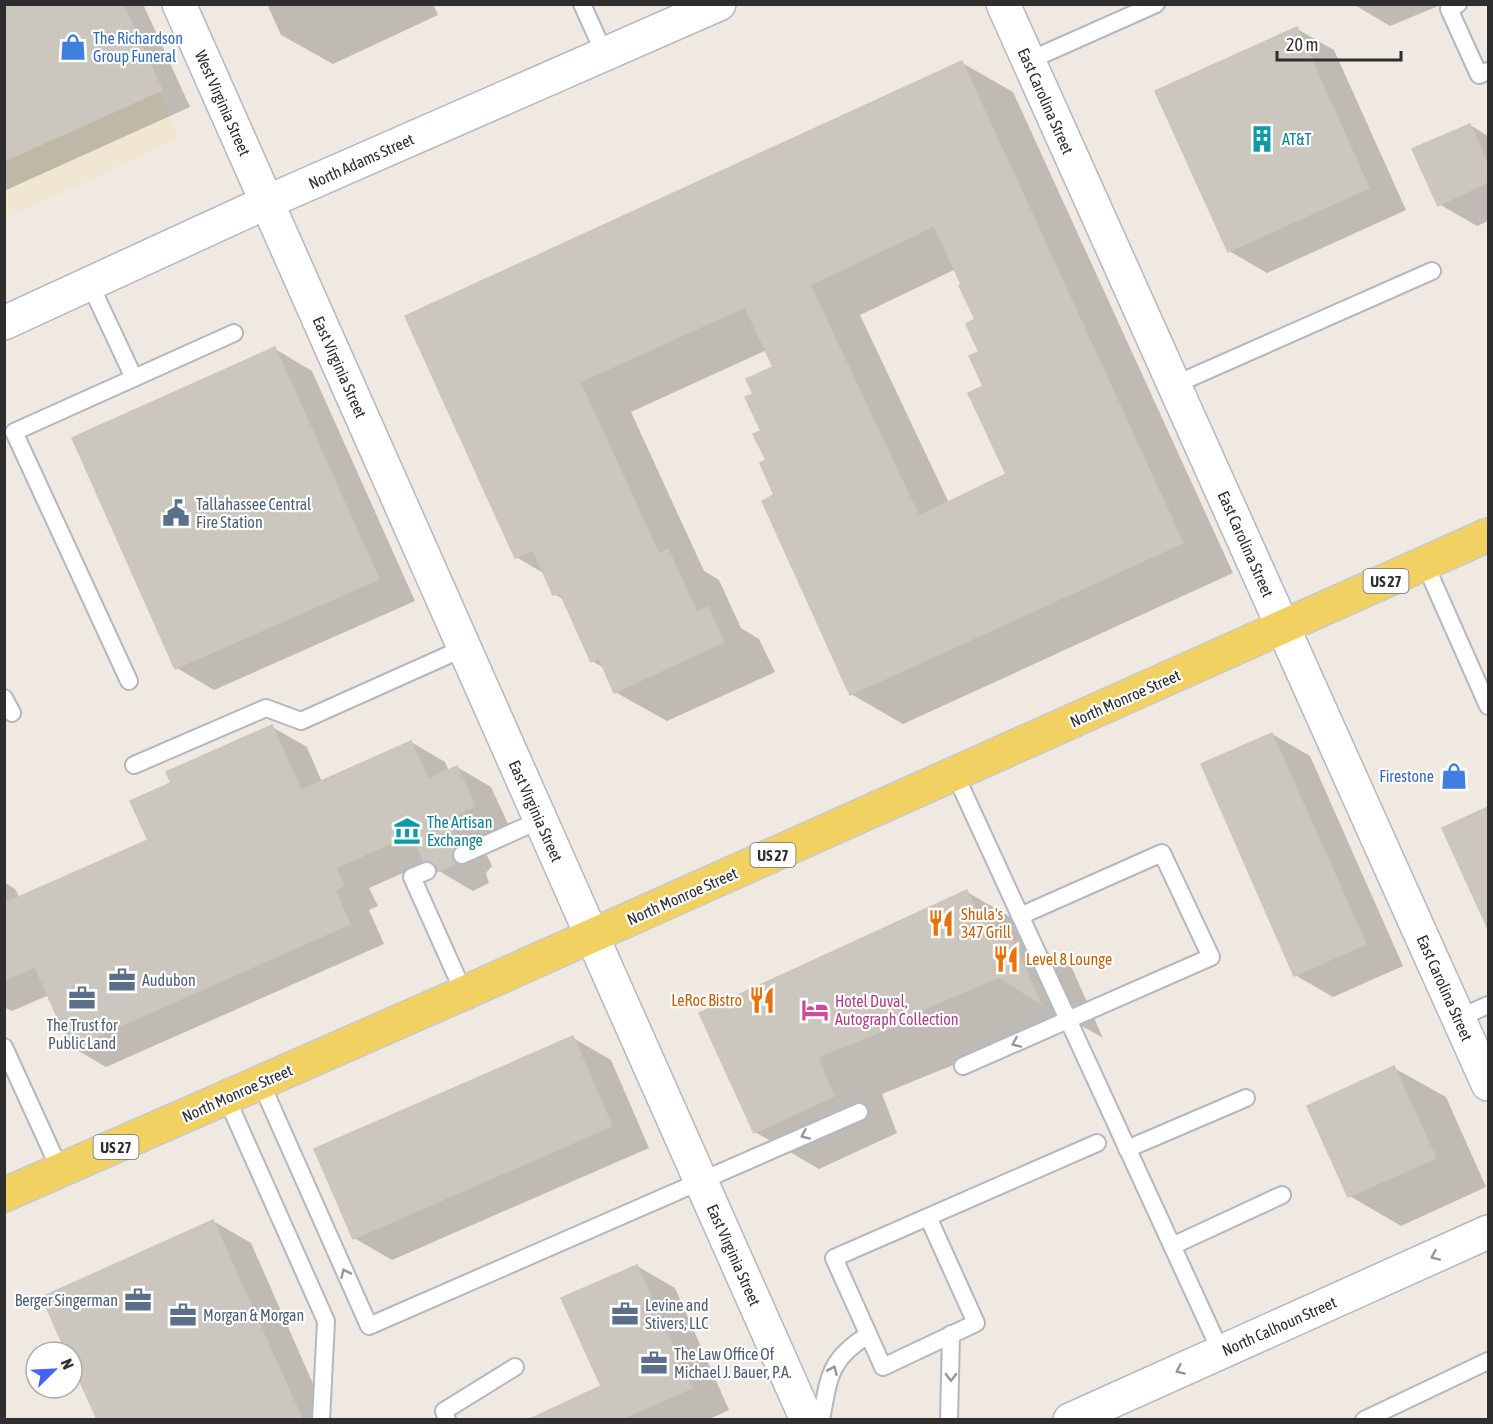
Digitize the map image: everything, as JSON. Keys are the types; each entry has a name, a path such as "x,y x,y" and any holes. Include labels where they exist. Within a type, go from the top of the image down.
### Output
{"main road":[{"name":"North Monroe Street","path":"4,1195 61,1172 464,993 1488,535"}],"street":[{"name":"West Virginia Street","path":"179,4 267,202"},
{"name":"North Adams Street","path":"4,323 267,202 719,4"},
{"name":"East Carolina Street","path":"1003,4 1488,1084"},
{"name":"East Virginia Street","path":"267,202 805,1418"},
{"name":"North Calhoun Street","path":"1070,1419 1488,1232"}],"lane":[{"path":"582,4 605,55"},
{"path":"1028,61 1156,4"},
{"path":"1458,4 1449,9 1479,75 1488,71"},
{"path":"1174,385 1432,271"},
{"path":"90,284 134,378"},
{"path":"129,681 14,432 234,333"},
{"path":"1425,564 1488,706"},
{"path":"134,765 266,708 301,722 464,648"},
{"path":"955,774 1221,1352"},
{"path":"462,855 540,820"},
{"path":"963,1066 1210,957 1162,853 1020,916"},
{"path":"427,871 412,877 464,993"},
{"path":"1459,1018 1488,1005"},
{"path":"4,1047 61,1172"},
{"path":"261,1083 369,1326 859,1112"},
{"path":"226,1097 326,1321 321,1419"},
{"path":"1127,1149 1246,1098"},
{"path":"928,1217 976,1323 883,1366 834,1258 1097,1143"},
{"path":"1172,1246 1282,1195"},
{"path":"949,1419 951,1334"},
{"path":"805,1418 828,1383 836,1362 850,1347 868,1335"},
{"path":"1364,1419 1488,1361"},
{"path":"447,1419 444,1411 514,1367"}],"shaded area":[{"name":"The Richardson Group Funeral","path":"4,5 119,5 180,138 5,219"}],"building":[{"name":"The Richardson Group Funeral","path":"4,4 123,4 162,90 4,161"},
{"name":"AT&T","path":"1297,27 1369,188 1228,252 1155,91"},
{"path":"962,61 1183,543 850,695 762,501 774,495 760,463 766,460 753,434 761,431 745,397 753,394 746,379 773,367 745,307 580,382 659,554 668,549 697,612 708,607 724,642 614,693 599,658 591,662 560,593 553,595 533,550 515,558 405,316","holes":["934,226 961,284 959,286 975,319 966,324 979,352 969,356 983,386 968,393 1006,474 919,516 810,285"]},
{"path":"1470,124 1488,165 1488,182 1438,206 1412,149"},
{"path":"275,347 379,579 175,669 72,438"},
{"path":"272,725 301,790 411,741 428,779 457,766 475,806 446,819 458,845 452,853 452,859 456,863 437,872 433,862 424,861 411,834 336,868 344,886 335,890 350,924 71,1048 35,967 4,980 5,903 148,840 130,801 171,783 166,772"},
{"path":"1272,733 1366,944 1294,976 1201,764"},
{"path":"1488,807 1488,929 1442,828"},
{"name":"Hotel Duval, Autograph Collection","path":"967,890 979,917 983,915 993,935 1007,928 1041,1004 999,977 931,1006 898,1025 818,1057 834,1096 754,1133 699,1013"},
{"path":"573,1036 612,1126 353,1239 314,1149"},
{"path":"1394,1066 1436,1158 1348,1197 1307,1106"},
{"path":"213,1220 302,1419 97,1419 84,1390 84,1340 61,1340 42,1297"},
{"path":"637,1265 692,1388 621,1419 530,1419 601,1386 561,1298"}],"place":[{"name":"The Richardson Group Funeral","path":"73,47"},
{"name":"AT&T","path":"1262,139"},
{"name":"Tallahassee Central Fire Station","path":"176,513"},
{"name":"Firestone","path":"1454,776"},
{"name":"The Artisan Exchange","path":"407,831"},
{"name":"Shula's 347 Grill","path":"941,923"},
{"name":"Level 8 Lounge","path":"1006,959"},
{"name":"Audubon","path":"122,980"},
{"name":"The Trust for Public Land","path":"82,998"},
{"name":"LeRoc Bistro","path":"762,1000"},
{"name":"Hotel Duval, Autograph Collection","path":"815,1010"},
{"name":"Berger Singerman","path":"138,1300"},
{"name":"Levine and Stivers, LLC","path":"625,1314"},
{"name":"Morgan & Morgan","path":"183,1315"},
{"name":"The Law Office Of Michael J. Bauer, P.A.","path":"654,1363"}]}
